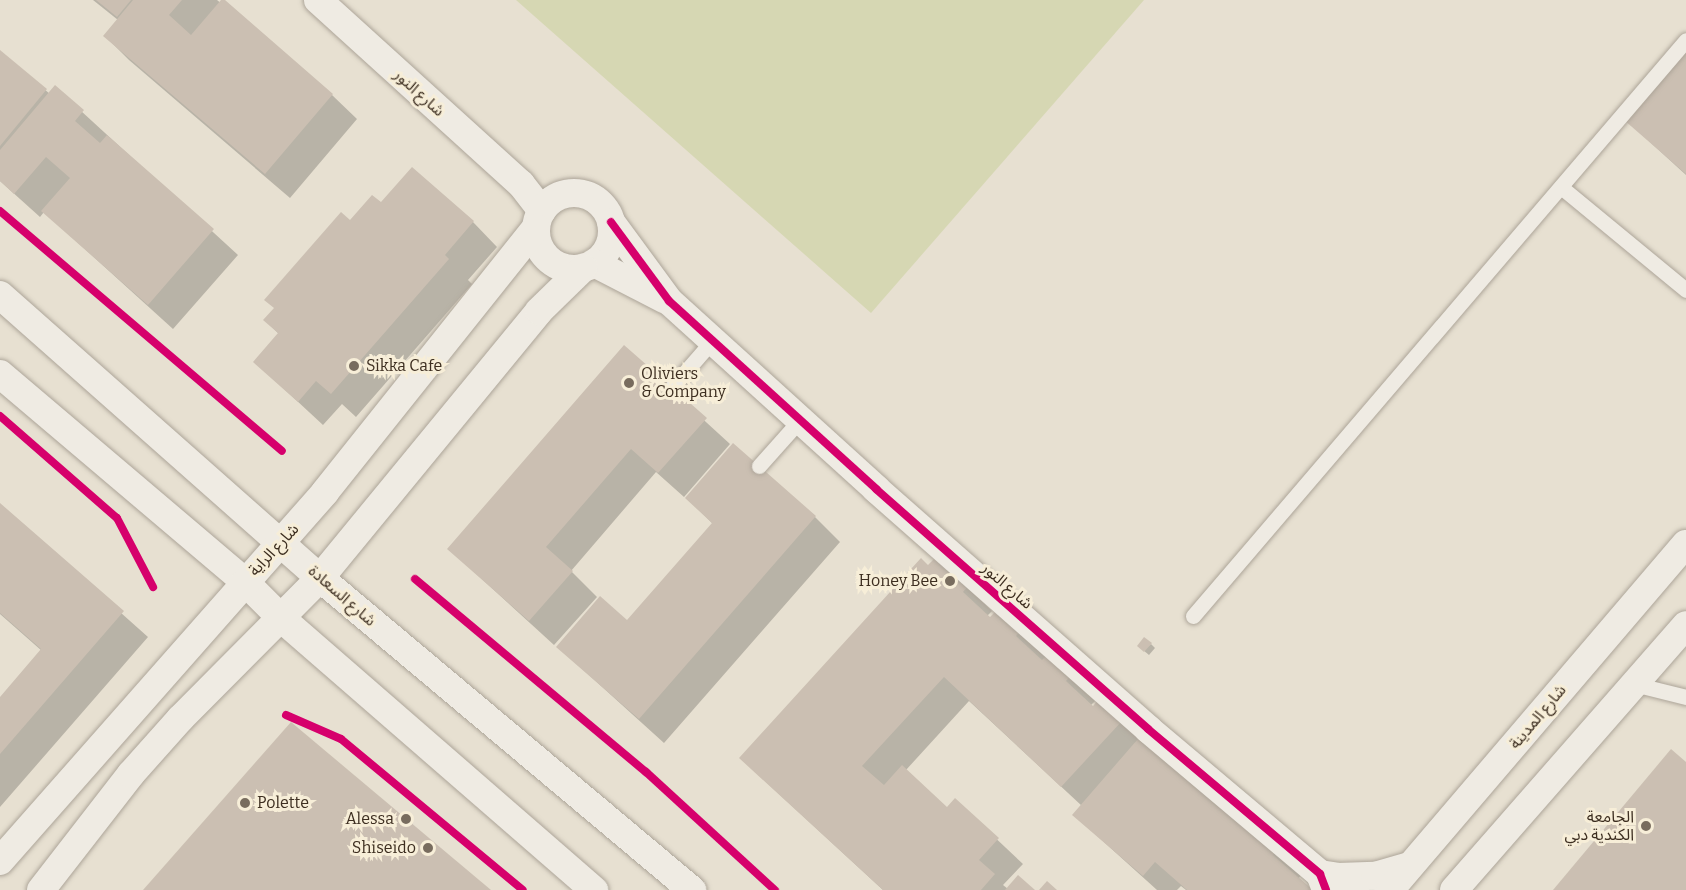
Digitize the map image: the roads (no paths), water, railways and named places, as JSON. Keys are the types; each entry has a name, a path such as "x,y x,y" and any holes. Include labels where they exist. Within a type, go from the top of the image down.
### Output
{"street":[{"name":"شارع النور","path":"318,0 521,184 545,212"},
{"path":"578,193 590,196 607,211 611,222 669,301 589,266 560,267 549,260 542,251 545,212 578,193"},
{"name":"شارع الراية","path":"0,861 244,582 282,543 545,212"},
{"path":"41,890 131,774 188,712 320,578 539,311 609,246 611,222"},
{"name":"شارع السعادة","path":"0,295 320,578 692,890"},
{"name":"شارع النور","path":"669,301 800,420 1323,882 1338,877 1375,876 1410,866"},
{"path":"0,374 244,582 281,618 594,890"},
{"name":"شارع المدينة","path":"1390,890 1686,544"},
{"path":"1454,890 1686,625"}],"lane":[{"path":"1192,616 1686,40"},
{"path":"1561,187 1686,290"},
{"path":"672,387 712,341"},
{"path":"759,466 800,420"},
{"path":"1634,684 1686,697"}],"place":[{"name":"Sikka Cafe","path":"354,366"},
{"name":"Oliviers & Company","path":"629,383"},
{"name":"Honey Bee","path":"950,581"},
{"name":"Polette","path":"245,803"},
{"name":"Alessa","path":"406,819"},
{"name":"الجامعة الكندية دبي","path":"1646,826"},
{"name":"Shiseido","path":"428,848"}]}
